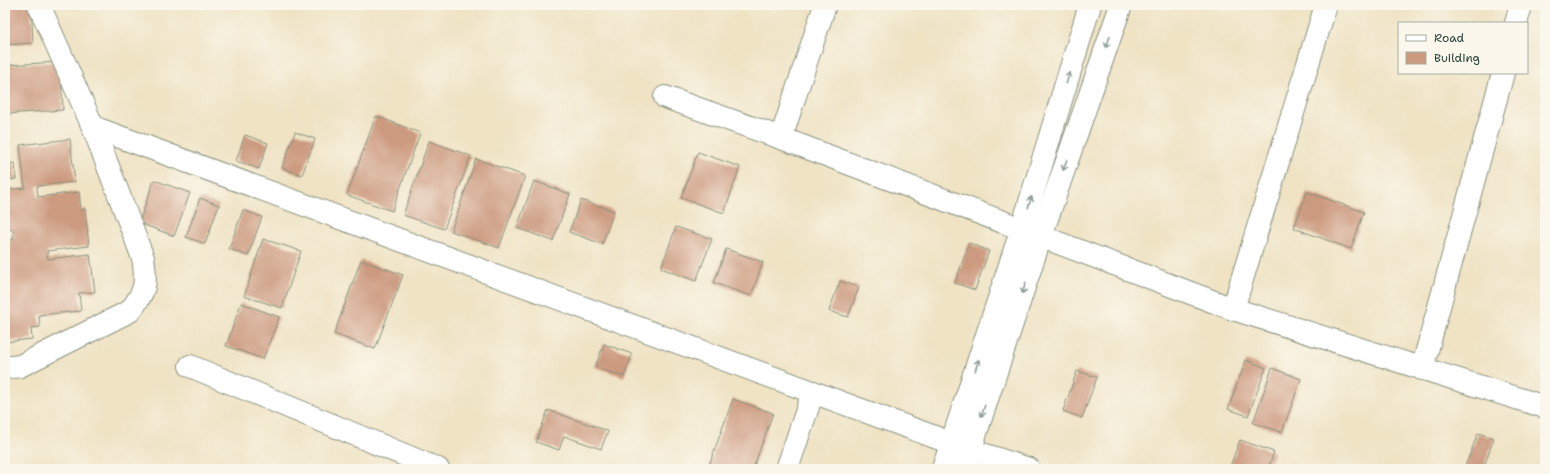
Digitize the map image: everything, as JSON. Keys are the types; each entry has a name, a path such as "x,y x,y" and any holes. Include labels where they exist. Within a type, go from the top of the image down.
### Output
{"street":[{"path":"5,368 20,366 130,311 140,298 146,279 142,258 93,127 39,5"},
{"path":"781,138 824,5"},
{"path":"943,469 962,454 1031,232 1090,5"},
{"path":"1031,232 1121,5"},
{"path":"1233,309 1326,5"},
{"path":"1516,22 1521,5"},
{"path":"1422,369 1503,74"},
{"path":"665,97 781,138 1233,309 1545,407"},
{"path":"93,127 813,392 962,454 1029,469"},
{"path":"190,366 438,469"},
{"path":"787,469 813,392"}],"building":[{"path":"5,5 31,5 33,43 5,45"},
{"path":"5,55 7,65 60,62 63,110 5,114"},
{"path":"376,116 420,133 392,211 347,195"},
{"path":"295,132 315,139 302,175 282,168"},
{"path":"245,135 268,143 259,169 236,161"},
{"path":"70,139 75,182 37,186 38,197 79,192 81,210 85,209 89,246 47,251 48,259 90,254 95,292 79,293 81,311 39,315 40,327 31,328 32,339 5,342 5,240 14,239 13,229 5,230 5,190 25,188 20,145"},
{"path":"429,141 471,156 444,229 403,215"},
{"path":"698,152 740,167 724,213 681,198"},
{"path":"476,159 525,176 499,248 451,231"},
{"path":"15,163 16,179 9,180 9,187 5,187 5,164"},
{"path":"154,180 190,193 174,236 139,223"},
{"path":"534,181 570,194 553,241 517,228"},
{"path":"1307,192 1364,212 1351,249 1294,228"},
{"path":"200,198 219,205 205,244 186,237"},
{"path":"581,200 614,211 602,244 569,232"},
{"path":"243,210 262,217 248,256 229,249"},
{"path":"676,227 712,239 696,281 661,268"},
{"path":"263,239 301,251 282,308 244,296"},
{"path":"969,243 989,251 975,290 955,283"},
{"path":"726,249 763,262 751,296 714,283"},
{"path":"361,260 403,275 375,349 334,334"},
{"path":"840,281 859,287 848,317 829,311"},
{"path":"241,303 279,317 263,359 226,346"},
{"path":"604,344 632,354 624,377 595,367"},
{"path":"1246,360 1266,368 1248,416 1228,409"},
{"path":"1272,368 1301,379 1282,432 1253,423"},
{"path":"1077,371 1097,377 1082,418 1063,411"},
{"path":"733,399 773,413 753,469 708,468"},
{"path":"548,410 608,431 601,449 564,436 559,450 536,442"},
{"path":"1478,433 1494,438 1483,469 1470,469 1465,467"},
{"path":"1240,440 1274,452 1268,469 1229,469"}]}
